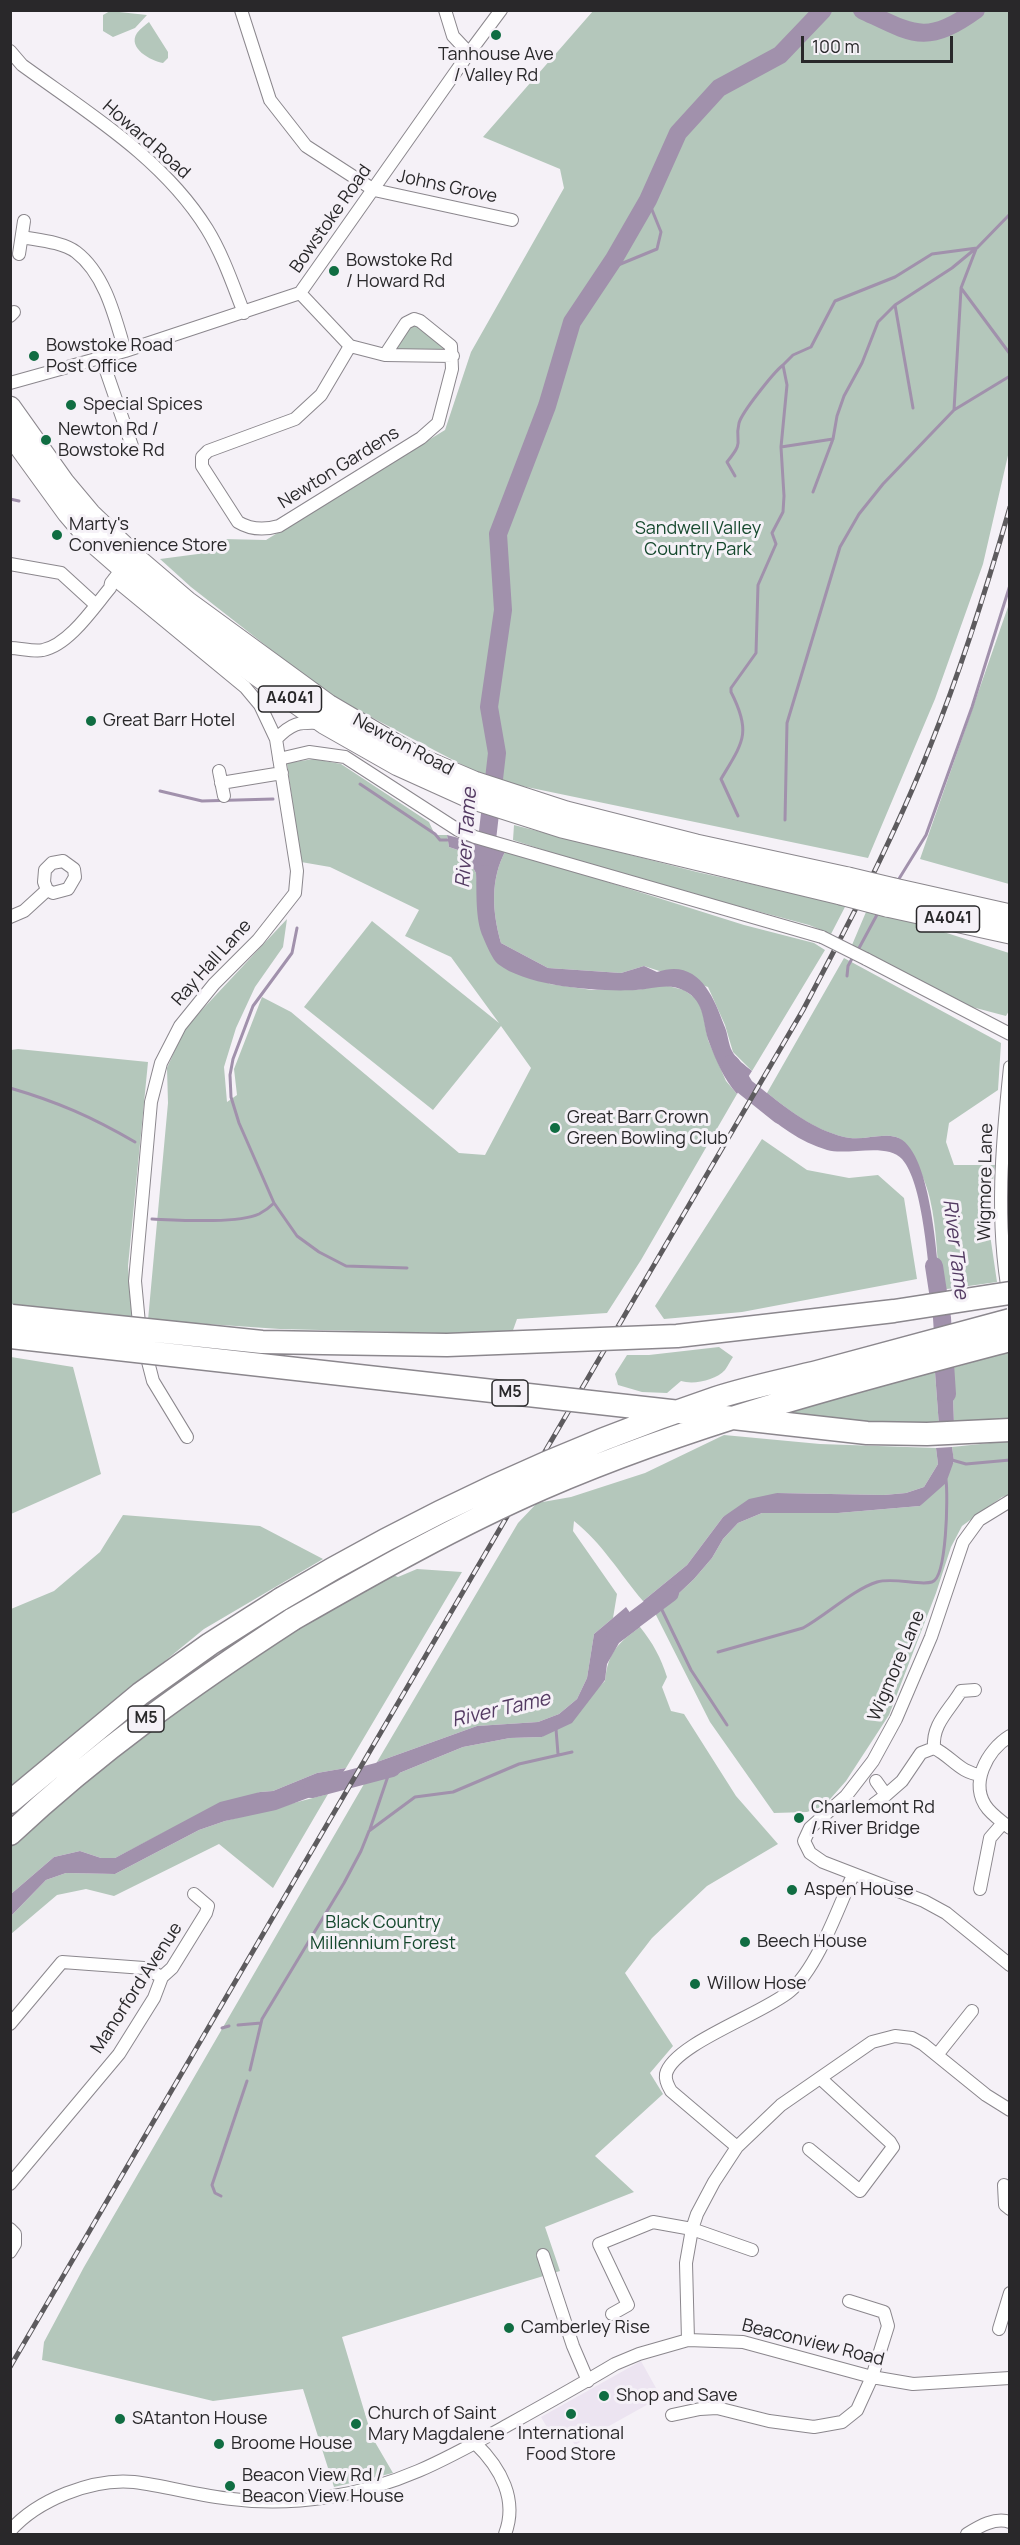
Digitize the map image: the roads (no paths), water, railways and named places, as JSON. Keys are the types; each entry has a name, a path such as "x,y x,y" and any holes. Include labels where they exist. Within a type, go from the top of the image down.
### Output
{"highway":[{"name":"Newton Road","path":"10,407 70,491 100,525 124,572 187,602 328,705 473,790"},
{"name":"Newton Road","path":"10,433 68,513 91,540 124,572 219,648 333,729 398,765 513,804 585,833 891,897 1010,933"},
{"name":"Newton Road","path":"891,897 1010,915"},
{"name":"M5","path":"11,1326 262,1342 447,1345 677,1336 894,1311 1010,1293"},
{"name":"M5","path":"10,1802 140,1694 210,1644 281,1599 430,1515 532,1467 616,1433 719,1397 1010,1320"},
{"name":"M5","path":"11,1326 867,1433 927,1434 1010,1430"},
{"name":"M5","path":"10,1834 91,1762 157,1712 293,1619 441,1536 542,1488 627,1454 810,1393 1010,1340"}],"street":[{"path":"241,10 270,100 286,122 306,146 374,190"},
{"path":"445,10 453,36 469,52"},
{"name":"Bowstoke Road","path":"10,383 125,351 300,293 501,10"},
{"name":"Howard Road","path":"10,51 22,65 114,132 153,165 182,195 207,229 226,267 244,313"},
{"name":"Johns Grove","path":"374,190 512,220"},
{"path":"19,254 24,221"},
{"path":"22,237 75,251 89,266 105,292 125,351"},
{"path":"300,293 350,346 385,355 453,356 451,346 420,321 414,319 406,323 385,355"},
{"name":"Newton Gardens","path":"350,346 321,395 295,419 208,451 202,457 202,466 238,522 246,527 267,529 279,526 430,432 438,423 452,369 453,356"},
{"path":"101,356 133,449"},
{"path":"10,564 61,573 96,605"},
{"path":"10,648 43,651 55,645 76,629 124,572"},
{"name":"Newton Road","path":"124,572 245,687 260,705 276,739"},
{"path":"276,739 288,727 300,722 333,729 332,754"},
{"name":"Ray Hall Lane","path":"187,1437 153,1381 141,1336 135,1281 151,1102 161,1063 180,1026 214,984 265,931 295,893 297,871 276,739"},
{"path":"279,759 309,752 332,754 357,763 458,830 475,837 822,937 1010,1034"},
{"path":"224,796 220,777 282,773"},
{"path":"10,917 24,911 47,890"},
{"name":"Wigmore Lane","path":"1010,1067 1000,1170 1003,1265 1010,1298"},
{"name":"Wigmore Lane","path":"853,1875 823,1862 810,1853 804,1841 805,1835 846,1796 873,1761 896,1719 931,1637 963,1542 979,1520 1010,1501"},
{"path":"956,1679 961,1691"},
{"path":"961,1691 975,1690"},
{"path":"934,1748 935,1729 961,1691"},
{"path":"980,1889 990,1838 1006,1825 987,1809 979,1788 981,1775 993,1749 1010,1736"},
{"path":"934,1748 946,1754 965,1771 981,1775"},
{"path":"874,1804 902,1781 921,1754 934,1748"},
{"path":"876,1782 886,1795"},
{"path":"737,2147 671,2091 666,2080 666,2073 671,2064 693,2046 767,2007 791,1990 820,1948 853,1875 924,1900 946,1913 1010,1965"},
{"name":"Manorford Avenue","path":"10,2184 119,2054 154,1998 162,1977 172,1968 206,1913 208,1906 194,1894"},
{"path":"10,2024 62,1962 144,1968 162,1977"},
{"path":"937,2055 972,2011"},
{"path":"688,2340 686,2263 697,2214 714,2182 737,2147 781,2105 872,2042 895,2036 912,2038 986,2095 1010,2110"},
{"path":"808,2149 860,2191 893,2147 820,2078"},
{"path":"1004,2185 1005,2205 1010,2209"},
{"path":"612,2314 628,2305 599,2244 653,2222 692,2229 752,2250"},
{"path":"10,2229 15,2234 15,2244 10,2252"},
{"path":"543,2255 573,2346 588,2381"},
{"path":"999,2329 1010,2293"},
{"path":"672,2415 717,2408 769,2421 814,2427 842,2422 857,2410 872,2377 888,2326 884,2312 849,2301"},
{"name":"Beaconview Road","path":"10,2531 19,2521 49,2502 98,2485 131,2482 232,2499 261,2501 328,2497 366,2490 418,2473 639,2354 688,2340 743,2342 872,2377 913,2385 1010,2378"},
{"path":"475,2443 486,2453 510,2494 511,2517 505,2535"},
{"path":"968,2535 979,2527 1001,2519 1010,2522"}],"waterway":[{"name":"River Tame","path":"485,857 497,753 489,707 503,610 498,534 547,406 572,322 614,259 648,200 678,133 719,88 780,55 823,10"},
{"name":"River Tame","path":"862,10 894,25 919,32 944,29 976,10"},
{"name":"River Tame","path":"606,270 657,249 661,232 648,200"},
{"path":"738,816 721,779 735,756 742,737 741,718 731,688 756,653 758,585 776,544 772,533 783,512 781,447 787,385 783,365 793,355 811,347 835,301 895,277 932,254 977,248 1010,214"},
{"path":"913,408 895,305 952,268 975,249"},
{"path":"976,249 961,288 1010,354"},
{"path":"954,410 961,289"},
{"path":"813,492 833,439 837,416 844,396 862,363 878,322 895,305"},
{"path":"735,476 727,462 738,445 741,418 759,392 783,365"},
{"path":"785,820 787,723 840,547 859,514 883,484 954,410 1010,376"},
{"path":"781,447 833,439"},
{"path":"10,499 19,501"},
{"path":"897,882 926,835 972,707 1010,585"},
{"path":"360,784 435,834 440,840 447,840"},
{"path":"160,791 202,801 273,799"},
{"path":"858,950 879,911"},
{"path":"152,1219 207,1221 237,1219 259,1214 274,1203 239,1123 231,1097 230,1075 233,1059 253,1006 292,953 297,928"},
{"path":"847,976 848,966 854,955"},
{"name":"River Tame","path":"731,1064 745,1087 780,1115"},
{"path":"10,1088 74,1111 135,1142"},
{"path":"274,1203 297,1236 319,1252 346,1266 407,1268"},
{"name":"River Tame","path":"934,1266 942,1318 947,1394"},
{"path":"952,1460 966,1464 1010,1460"},
{"path":"718,1652 803,1628 859,1590 877,1582 891,1580 932,1582 937,1577 944,1552 946,1480"},
{"name":"River Tame","path":"615,1634 670,1593"},
{"path":"662,1610 691,1670 727,1725"},
{"path":"556,1729 558,1754"},
{"path":"250,2070 262,2019 344,1883 369,1831 415,1797 453,1792 519,1764 572,1752"},
{"name":"River Tame","path":"312,1789 392,1768"},
{"path":"370,1829 388,1776"},
{"path":"238,2025 261,2023"},
{"path":"222,2028 229,2026"},
{"path":"221,2196 215,2193 212,2185 247,2081"}],"railway":[{"path":"10,2367 803,1010 871,879 917,778 964,656 1010,507"}],"place":[{"name":"Tanhouse Ave / Valley Rd","path":"496,35"},
{"name":"Bowstoke Rd / Howard Rd","path":"334,271"},
{"name":"Bowstoke Road Post Office","path":"34,356"},
{"name":"Special Spices","path":"71,405"},
{"name":"Newton Rd / Bowstoke Rd","path":"46,440"},
{"name":"Marty's Convenience Store","path":"57,535"},
{"name":"Great Barr Hotel","path":"91,721"},
{"name":"Great Barr Crown Green Bowling Club","path":"555,1128"},
{"name":"Charlemont Rd / River Bridge","path":"799,1818"},
{"name":"Aspen House","path":"792,1890"},
{"name":"Beech House","path":"745,1942"},
{"name":"Willow Hose","path":"695,1984"},
{"name":"Camberley Rise","path":"509,2328"},
{"name":"Shop and Save","path":"604,2396"},
{"name":"International Food Store","path":"571,2414"},
{"name":"SAtanton House","path":"120,2419"},
{"name":"Church of Saint Mary Magdalene","path":"356,2424"},
{"name":"Broome House","path":"219,2444"},
{"name":"Beacon View Rd / Beacon View House","path":"230,2486"}],"park label":[{"name":"Sandwell Valley Country Park","path":"698,539"},
{"name":"Black Country Millennium Forest","path":"383,1933"}]}
